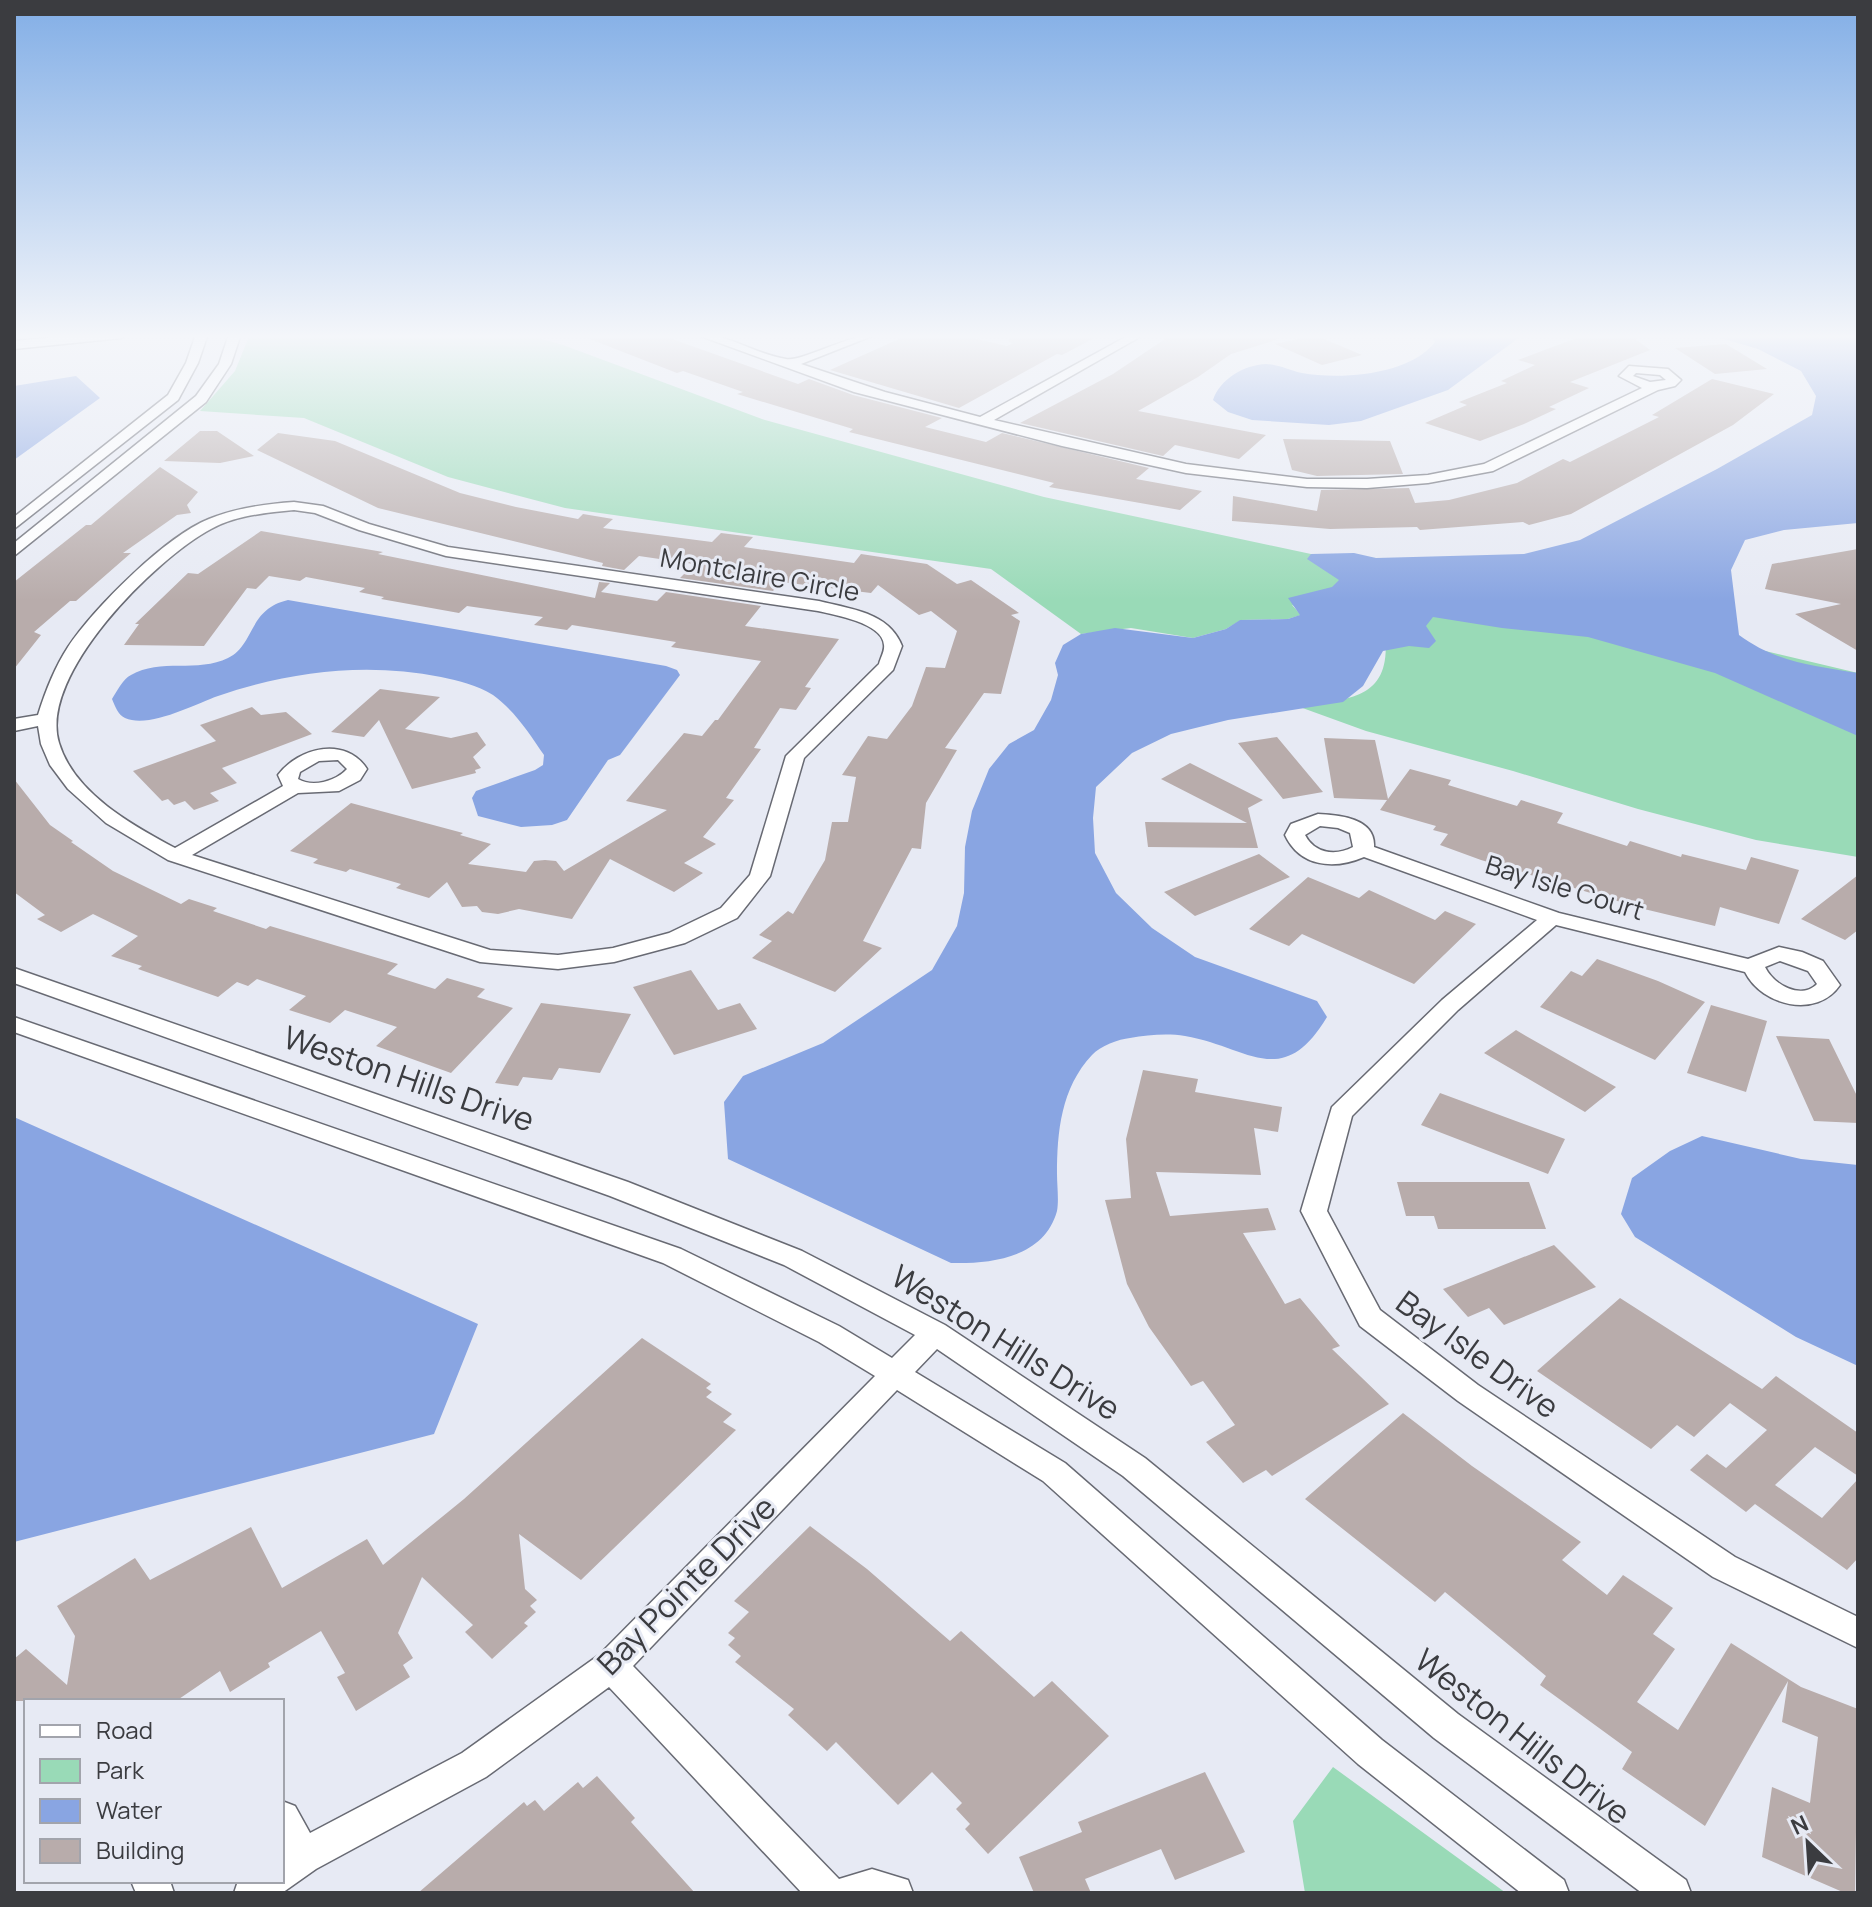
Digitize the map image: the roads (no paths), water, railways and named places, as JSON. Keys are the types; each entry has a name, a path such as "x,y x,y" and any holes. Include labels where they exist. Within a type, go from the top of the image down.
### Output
{"street":[{"path":"14,524 140,423"},
{"path":"14,551 171,423"},
{"path":"991,423 1107,453 1190,470 1253,479 1347,486 1462,474 1488,468 1580,423"},
{"name":"Montclaire Circle","path":"257,501 318,509 364,527 446,551 819,606 865,618 888,632 893,646 887,666 795,756 760,876 729,913 677,938 614,955 558,962 488,957 175,856 133,835 92,801 58,764 45,719 77,646 116,603 185,539 257,501"},
{"path":"14,725 45,719"},
{"path":"175,856 296,786"},
{"name":"Bay Isle Court","path":"1363,850 1552,918 1754,967"},
{"name":"Bay Isle Drive","path":"1552,918 1450,1005 1341,1113 1314,1211 1370,1318 1468,1393 1724,1567 1858,1633"},
{"name":"Weston Hills Drive","path":"14,975 619,1189 793,1258 935,1333 1134,1467 1446,1726 1673,1893"},
{"path":"14,1024 672,1256 829,1334 1054,1472 1370,1752 1551,1893"},
{"name":"Bay Pointe Drive","path":"293,1864 474,1765 611,1666 935,1333"},
{"path":"611,1666 827,1893"},
{"path":"284,1827 293,1864"},
{"path":"850,1893 872,1887 895,1893"}],"water":[{"path":"14,423 65,423 14,460"},
{"path":"1298,423 1345,423 1329,425"},
{"path":"1798,423 1858,423 1858,523 1784,530 1745,540 1731,570 1739,635 1781,657 1858,673 1858,736 1715,673 1588,637 1433,617 1426,626 1436,641 1429,648 1409,646 1383,651 1363,686 1343,702 1228,720 1171,734 1132,753 1096,787 1093,818 1095,853 1116,893 1152,928 1195,957 1317,1001 1327,1017 1311,1040 1295,1053 1279,1059 1262,1058 1207,1041 1171,1035 1126,1039 1100,1049 1082,1068 1067,1096 1058,1142 1058,1207 1050,1227 1041,1239 1028,1248 1014,1255 983,1262 951,1263 728,1159 724,1102 743,1076 823,1043 932,970 957,926 964,893 965,847 972,811 989,769 1009,744 1034,730 1051,700 1058,675 1055,663 1063,645 1081,634 1115,628 1193,638 1226,629 1240,620 1288,619 1300,615 1288,598 1332,587 1339,580 1307,559 1311,554 1354,553 1376,558 1524,554 1580,540"},
{"path":"288,600 666,666 677,670 680,675 620,755 608,760 567,820 552,825 521,827 478,816 472,798 476,791 535,770 543,765 544,755 501,701 461,682 413,672 329,672 245,687 159,718 135,721 119,713 112,699 128,677 154,667 204,665 228,658 243,645 266,611"},
{"path":"14,1117 478,1324 434,1434 14,1542"},
{"path":"1702,1136 1801,1159 1858,1165 1858,1366 1796,1337 1635,1237 1621,1214 1632,1178 1670,1151"}]}
